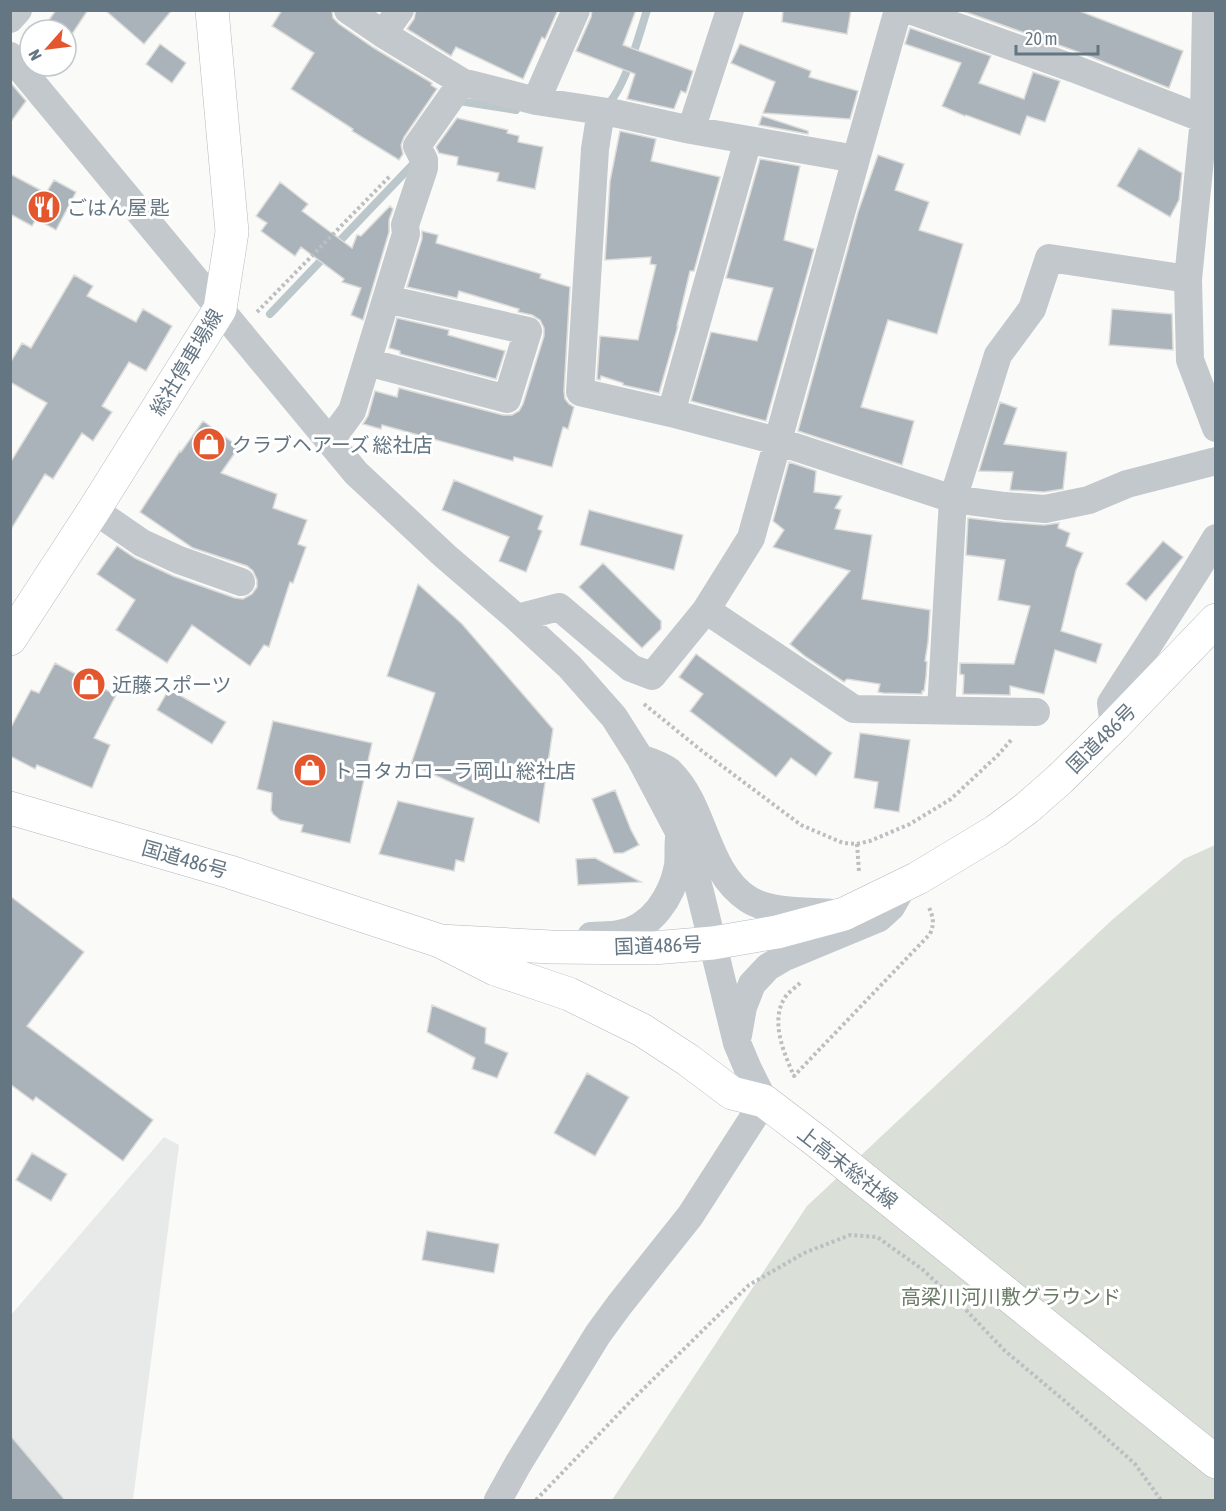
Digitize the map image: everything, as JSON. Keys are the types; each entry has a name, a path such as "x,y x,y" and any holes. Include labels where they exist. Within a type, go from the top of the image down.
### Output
{"main road":[{"name":"総社停車場線","path":"10,639 220,309 232,232 212,10"},
{"name":"国道486号","path":"10,807 230,872 440,941 551,947 653,948 713,943 777,932 844,914 910,882 996,831 1060,779 1215,620"},
{"name":"上高末総社線","path":"440,941 495,969 569,994 607,1011 642,1029 732,1093 764,1101 1215,1462"}],"street":[{"path":"10,19 18,10"},
{"path":"348,10 462,82 602,115 856,159"},
{"path":"383,34 399,10"},
{"path":"536,101 576,10"},
{"path":"690,130 730,10"},
{"path":"517,618 559,608 631,668 652,676 706,610 751,538 898,10"},
{"path":"910,10 1209,114"},
{"path":"1206,10 1209,114 1188,279 1190,360 1215,428"},
{"path":"10,56 356,473 570,668 614,717 640,758 679,832 691,861 737,1044 764,1101 690,1216 598,1334 498,1500"},
{"path":"330,441 352,411 406,234 405,225 424,168 420,152 462,82"},
{"path":"602,115 595,149 580,392 777,441 953,499 1005,506 1045,509 1089,500 1127,484 1215,461"},
{"path":"671,413 748,140"},
{"path":"941,710 953,499 998,355 1032,309 1049,258 1188,279"},
{"path":"367,362 507,399 528,331 386,299"},
{"path":"94,510 142,543 179,560 241,582"},
{"path":"1114,726 1111,703 1215,538"},
{"path":"706,610 854,709 1036,712"},
{"path":"640,758 668,770 684,790 719,866 733,886 748,900 771,908 844,914"},
{"path":"551,947 578,938 620,934 648,921 660,909 670,891 678,867 679,832"},
{"path":"737,1044 743,1007 752,984 768,967 785,957 879,918 891,907 910,882"}],"path":[{"path":"257,313 414,151 420,152"},
{"path":"641,702 801,825 843,843 857,844 910,824 951,799 998,755 1036,712"},
{"path":"857,844 859,872"},
{"path":"805,979 787,995 780,1009 778,1025 784,1052 794,1076 930,934 933,917 910,882"},
{"path":"536,1500 629,1403 748,1285 804,1253 850,1235 877,1237 922,1269 1004,1350 1135,1464 1161,1500"}],"shaded area":[{"path":"164,1137 179,1145 133,1500 11,1500 11,1315"}],"green space":[{"name":"高梁川河川敷グラウンド","path":"1215,845 1215,1500 612,1500 807,1206 1112,920 1184,859"}],"building":[{"path":"56,10 88,10 78,25 78,18 50,18"},
{"path":"105,10 172,10 144,44"},
{"path":"282,10 332,10 333,18 339,24 432,83 431,85 437,89 404,137 401,145 403,154 399,160 291,89 314,53 272,26"},
{"path":"416,10 558,10 545,39 542,37 523,79 456,47 451,56 407,29 414,19"},
{"path":"592,10 636,10 623,45 693,71 686,93 681,91 674,109 627,99 635,74 576,51"},
{"path":"783,10 851,10 847,34 782,22"},
{"path":"960,10 1077,10 1183,51 1169,88 1081,53"},
{"path":"910,28 991,56 979,83 1024,99 1033,72 1060,81 1045,122 1027,116 1020,135 942,106 961,63 905,44"},
{"path":"160,44 186,63 172,83 146,64"},
{"path":"740,44 811,71 809,77 858,91 850,119 763,113 775,82 731,63"},
{"path":"10,82 26,101 10,123"},
{"path":"762,116 808,131 808,134 759,125"},
{"path":"457,118 508,130 507,133 519,136 518,142 543,147 535,189 497,181 499,173 457,165 458,157 439,153 436,147"},
{"path":"620,131 656,139 651,161 720,177 694,271 690,271 678,326 659,393 623,385 623,383 601,376 600,380 597,379 600,336 638,340 656,265 650,264 651,257 605,260 610,181"},
{"path":"1139,148 1182,173 1179,200 1170,217 1117,186"},
{"path":"878,155 904,164 895,190 929,202 919,230 963,244 937,334 888,320 861,407 914,421 902,465 798,431 858,212"},
{"path":"760,159 800,166 784,240 814,249 766,421 691,401 711,332 757,341 773,288 726,278"},
{"path":"10,174 46,193 54,180 76,192 56,230 36,219 32,226 10,214"},
{"path":"280,182 308,204 302,211 352,248 357,235 361,236 390,206 393,209 389,220 389,232 363,320 351,315 361,288 342,282 344,279 301,247 295,256 261,231 267,223 256,216"},
{"path":"422,231 438,235 436,243 541,274 540,278 570,287 564,391 565,399 574,407 568,429 563,427 552,467 514,457 513,461 382,425 381,429 363,424 368,416 375,391 397,397 399,388 503,415 512,415 519,411 523,404 544,336 544,328 540,320 532,315 518,312 519,309 459,291 457,298 407,287 422,239"},
{"path":"74,275 93,286 87,296 136,322 143,309 172,326 146,371 129,362 102,406 112,412 93,441 82,433 53,479 45,474 10,531 10,463 47,403 10,382 10,363 22,343 31,348"},
{"path":"1112,309 1172,314 1173,350 1109,345"},
{"path":"397,318 449,330 448,335 505,351 496,379 400,354 400,351 389,348"},
{"path":"1000,402 1017,408 1004,444 1067,452 1063,489 1044,492 1010,490 1013,472 979,471"},
{"path":"203,421 239,447 221,473 277,494 273,508 307,520 298,544 306,547 293,583 290,582 269,647 264,645 250,666 192,625 167,663 116,630 135,600 97,574 117,546 135,558 173,576 235,598 243,599 252,594 257,587 253,571 247,566 193,548 140,512 180,451"},
{"path":"789,462 816,471 814,492 842,496 835,508 841,510 835,529 872,535 862,599 930,610 925,661 927,662 926,677 922,694 883,693 878,692 880,684 847,679 844,682 790,644 850,571 773,547 784,530 773,521"},
{"path":"454,480 543,516 538,529 542,531 526,572 499,561 509,537 442,510"},
{"path":"589,510 683,535 674,570 580,545"},
{"path":"968,518 1044,525 1059,523 1058,528 1070,533 1066,546 1083,553 1076,570 1061,631 1102,644 1096,663 1055,650 1044,694 1010,686 1010,695 963,694 964,675 960,674 960,663 1014,664 1030,606 998,600 1005,560 966,555"},
{"path":"1163,541 1183,557 1146,601 1126,584"},
{"path":"603,563 661,621 661,629 642,648 579,587"},
{"path":"418,584 462,624 553,729 539,823 411,764 435,693 387,676"},
{"path":"696,654 832,753 816,776 791,758 776,777 690,711 703,694 679,677"},
{"path":"55,663 116,695 94,738 110,745 92,788 37,765 35,769 10,756 10,729 31,690 39,693"},
{"path":"169,689 226,722 212,744 157,710"},
{"path":"273,721 372,743 350,843 301,832 303,825 280,820 271,810 272,793 257,789"},
{"path":"860,733 910,740 899,812 874,808 878,782 854,778"},
{"path":"615,790 639,845 623,853 614,853 592,799"},
{"path":"398,801 474,818 464,862 456,860 454,871 379,854"},
{"path":"595,858 641,882 578,885 576,859"},
{"path":"10,896 84,952 27,1026 153,1120 123,1161 36,1097 33,1101 10,1084"},
{"path":"432,1005 486,1028 485,1043 508,1053 497,1078 472,1069 475,1058 427,1032"},
{"path":"587,1073 629,1097 595,1156 554,1133"},
{"path":"32,1153 67,1174 51,1201 16,1180"},
{"path":"427,1231 499,1244 494,1273 422,1260"},
{"path":"10,1435 65,1500 10,1500"}],"waterway":[{"path":"606,106 625,75 647,10"},
{"path":"457,105 459,101 516,110"},
{"path":"270,314 416,161"}],"place":[{"name":"ごはん屋 匙","path":"44,207"},
{"name":"クラブヘアーズ 総社店","path":"209,444"},
{"name":"近藤スポーツ","path":"89,684"},
{"name":"トヨタカローラ岡山 総社店","path":"310,770"}]}
